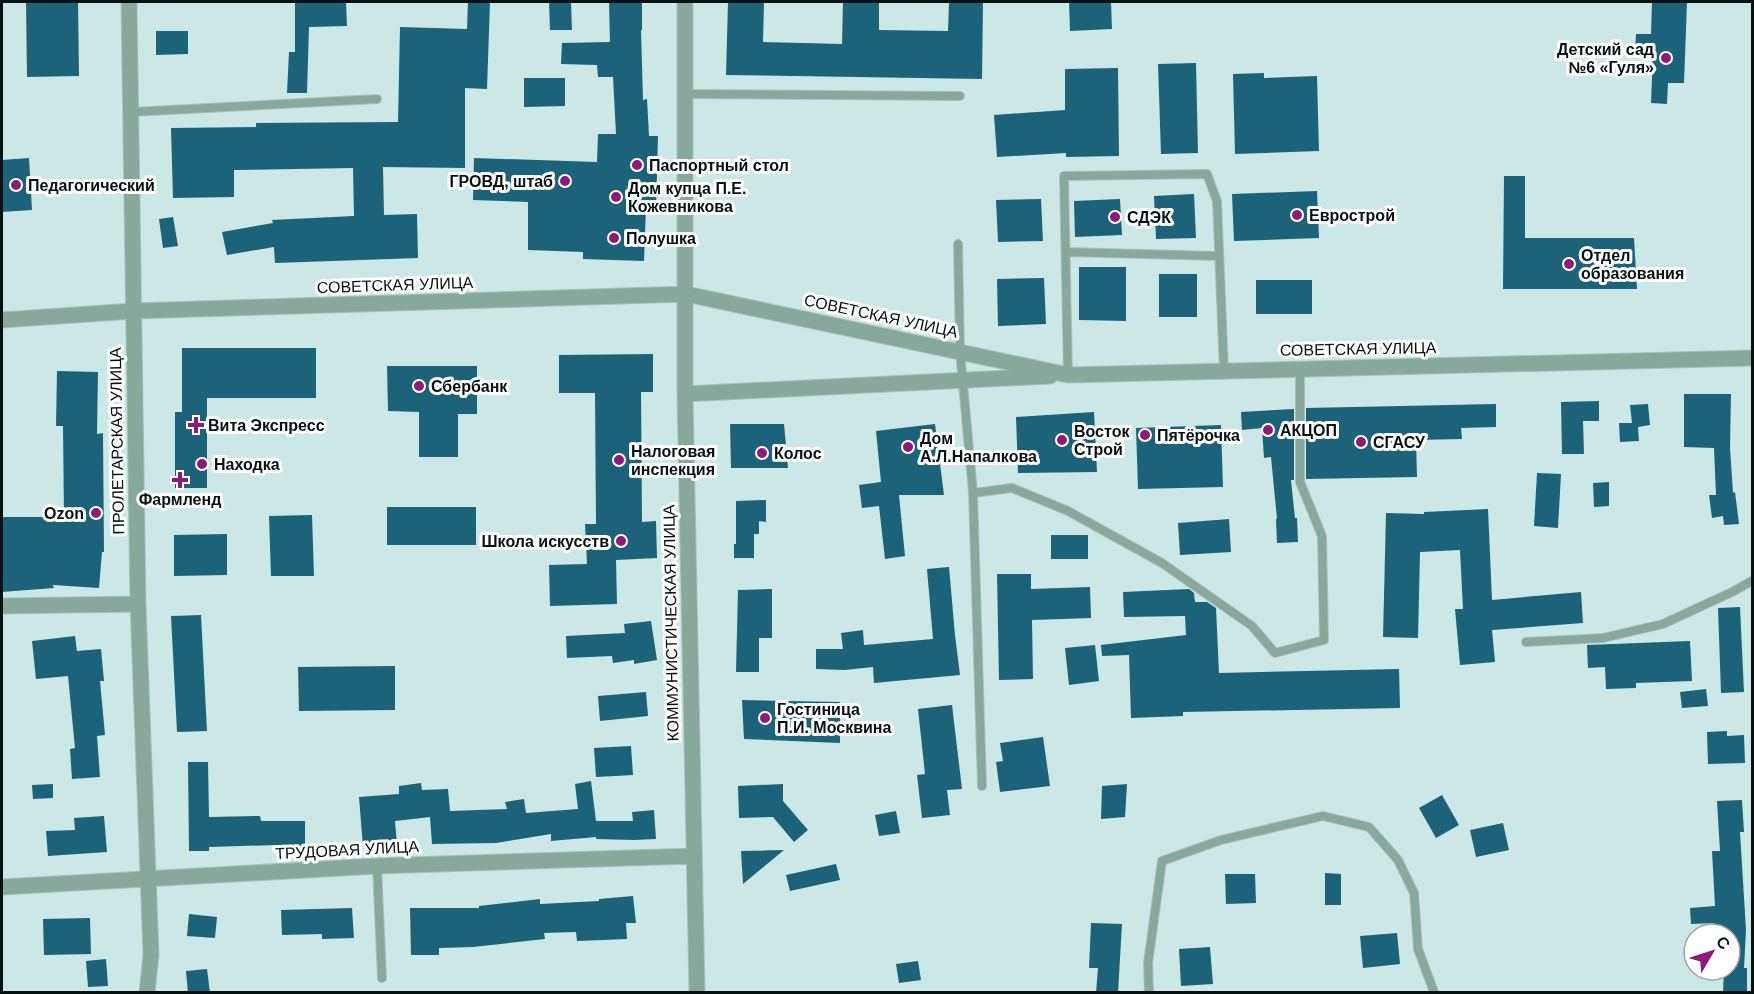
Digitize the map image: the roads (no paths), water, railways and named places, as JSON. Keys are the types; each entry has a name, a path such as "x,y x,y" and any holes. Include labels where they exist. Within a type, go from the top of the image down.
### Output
{"street":[{"name":"ПРОЛЕТАРСКАЯ УЛИЦА","path":"129,2 138,604 151,955"},
{"name":"КОММУНИСТИЧЕСКАЯ УЛИЦА","path":"686,2 685,394 697,993"},
{"name":"СОВЕТСКАЯ УЛИЦА","path":"2,320 134,311 686,294 1068,375 1752,358"},
{"path":"685,394 1068,375"},
{"path":"2,606 138,604"},
{"name":"ТРУДОВАЯ УЛИЦА","path":"2,887 377,866 694,856"},
{"path":"147,993 151,955"},
{"path":"151,955 158,993"}],"lane":[{"path":"686,94 960,96"},
{"path":"131,112 377,99"},
{"path":"1068,375 1064,176 1207,174 1217,201 1224,371"},
{"path":"958,244 960,351 973,493 982,786"},
{"path":"1066,252 1219,256"},
{"path":"973,493 1012,488 1068,511 1171,570 1252,626 1275,653 1324,640 1322,536 1300,482 1300,369"},
{"path":"1526,642 1603,638 1663,624 1752,581"},
{"path":"1149,993 1148,963 1162,861 1221,840 1323,816 1369,827 1398,860 1414,893 1418,949 1434,993"},
{"path":"377,866 382,978"}],"place":[{"name":"Детский сад №6 «Гуля»","path":"1666,58"},
{"name":"Паспортный стол","path":"637,165"},
{"name":"ГРОВД, штаб","path":"565,181"},
{"name":"Педагогический","path":"16,185"},
{"name":"Дом купца П.Е. Кожевникова","path":"616,197"},
{"name":"Еврострой","path":"1297,215"},
{"name":"СДЭК","path":"1115,217"},
{"name":"Полушка","path":"614,238"},
{"name":"Отдел образования","path":"1569,264"},
{"name":"Сбербанк","path":"419,386"},
{"name":"Вита Экспресс","path":"196,425"},
{"name":"АКЦОП","path":"1268,430"},
{"name":"Пятёрочка","path":"1145,435"},
{"name":"Восток Строй","path":"1062,440"},
{"name":"СГАСУ","path":"1361,442"},
{"name":"Дом А.Л.Напалкова","path":"908,447"},
{"name":"Колос","path":"762,453"},
{"name":"Налоговая инспекция","path":"619,460"},
{"name":"Находка","path":"202,464"},
{"name":"Фармленд","path":"180,480"},
{"name":"Ozon","path":"96,513"},
{"name":"Школа искусств","path":"621,541"},
{"name":"Гостиница П.И. Москвина","path":"765,718"}]}
